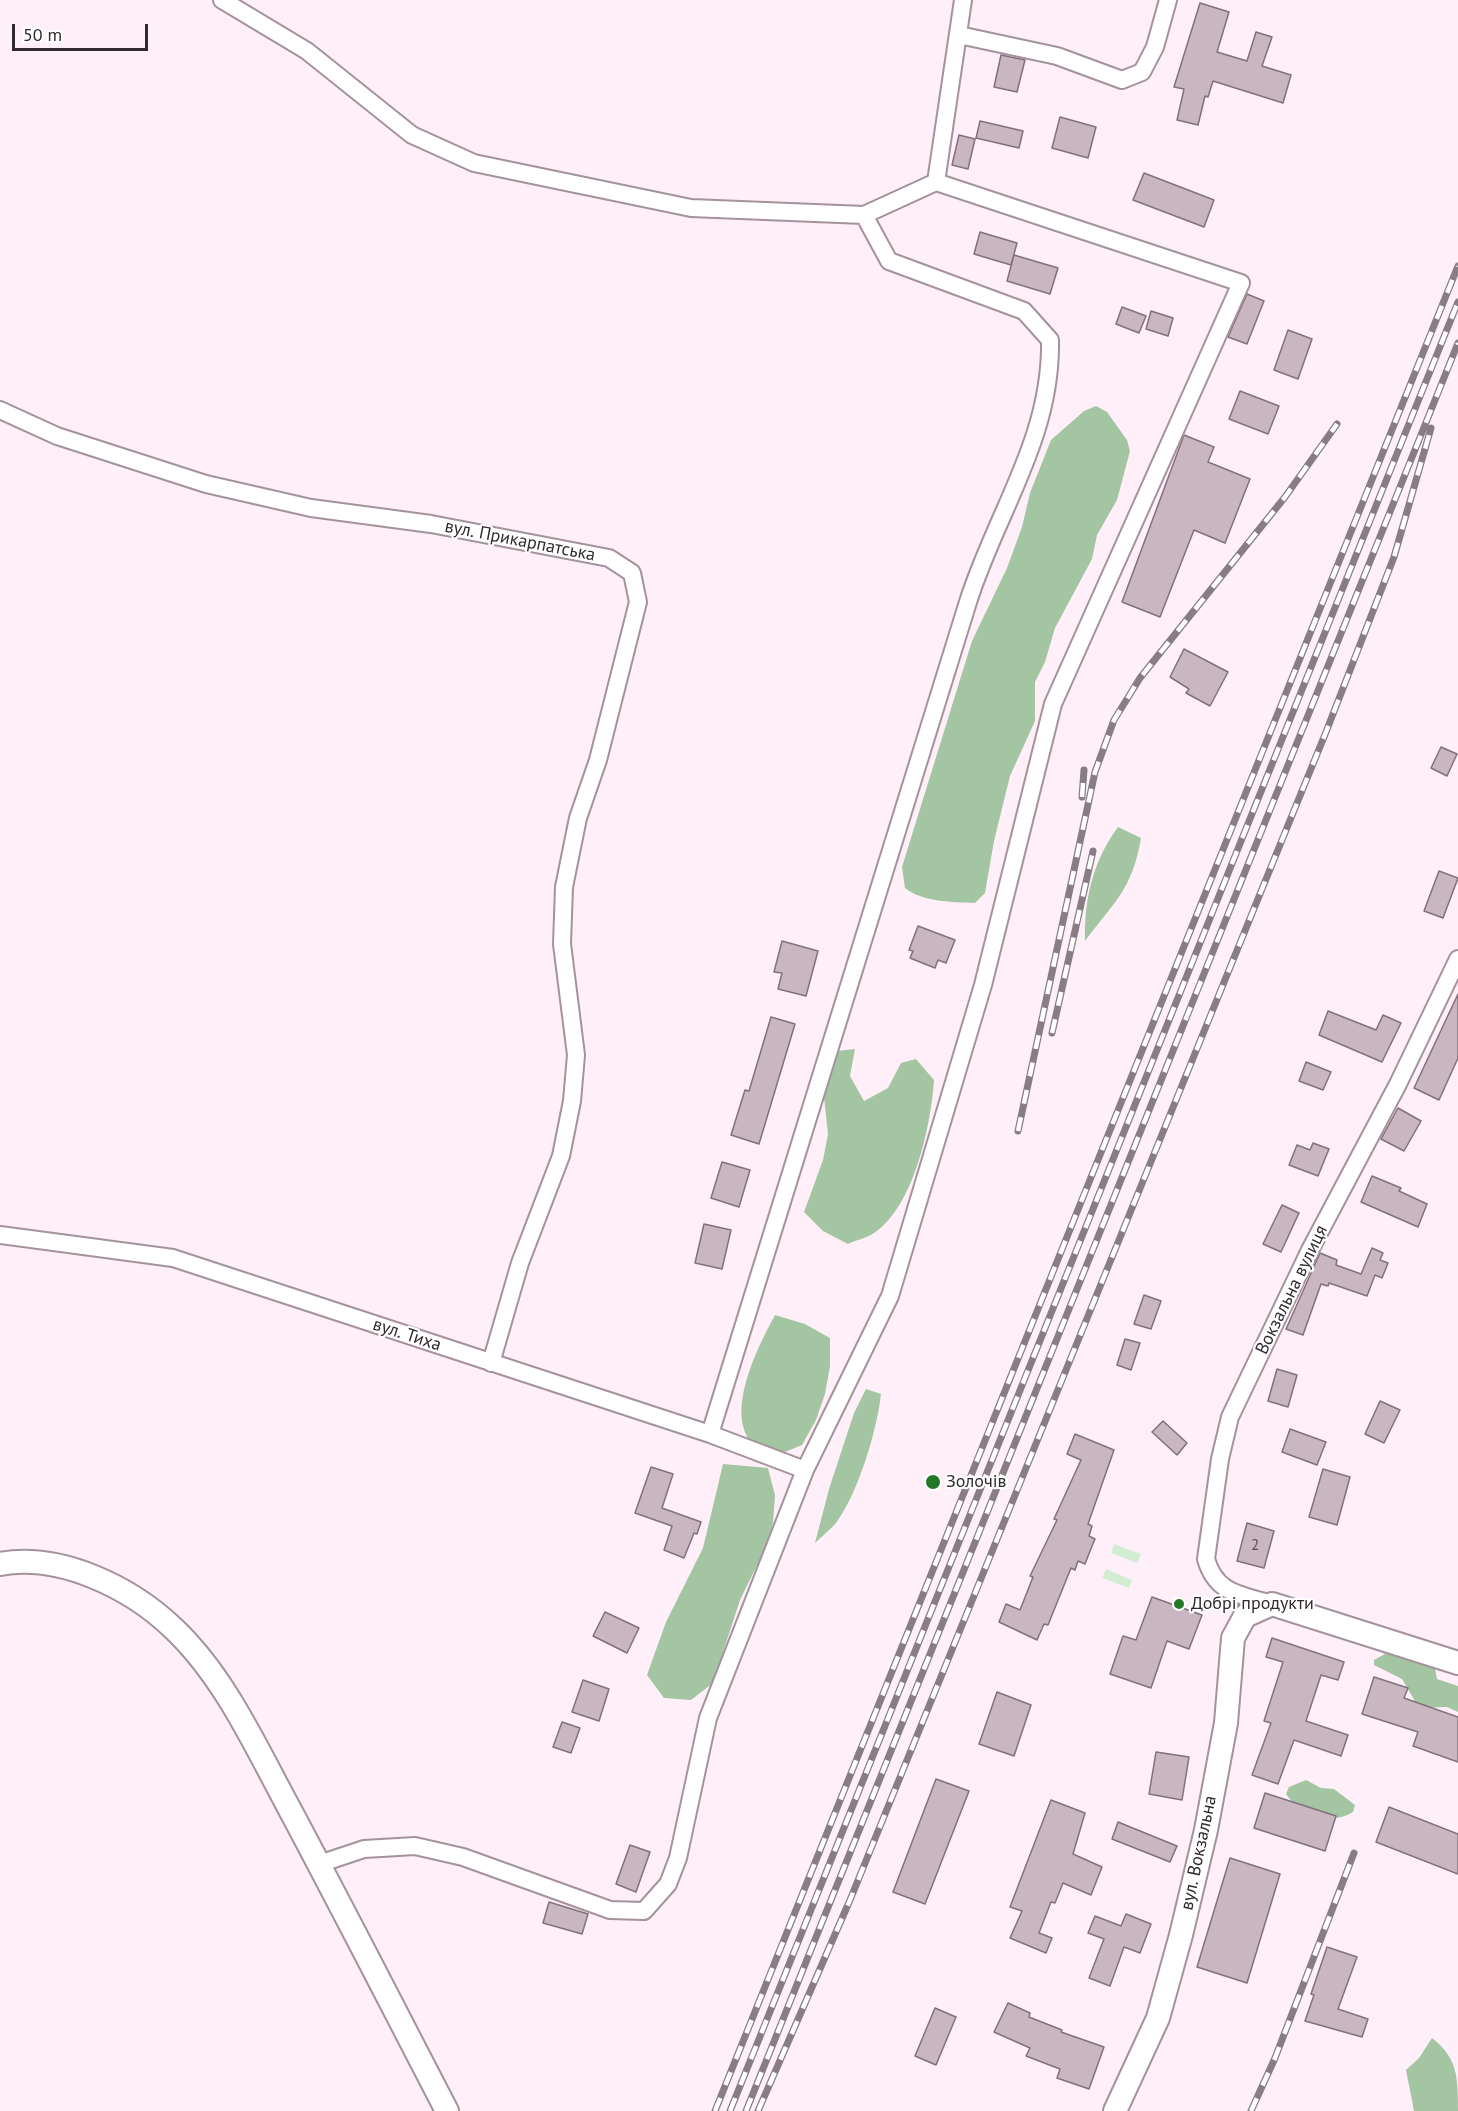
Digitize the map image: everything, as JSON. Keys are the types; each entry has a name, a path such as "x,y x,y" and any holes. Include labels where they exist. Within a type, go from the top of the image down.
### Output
{"street":[{"path":"222,0 307,51 412,135 474,164 691,208 864,215 936,182 1241,283 1053,704 983,985 912,1230 890,1296 805,1470 708,1718 678,1858 669,1884 644,1911 610,1910 463,1857 415,1846 364,1849 319,1864"},
{"path":"936,182 963,0"},
{"path":"958,35 1057,57 1122,80 1142,72 1155,47 1168,0"},
{"path":"710,1434 974,584 1045,407 1050,371 1050,340 1024,312 889,261 864,215"},
{"name":"вул. Прикарпатська","path":"0,410 57,436 206,484 311,507 431,524 609,558 632,573 638,602 598,760 578,818 564,887 562,944 576,1055 572,1101 561,1156 520,1263 491,1363"},
{"name":"Вокзальна вулиця","path":"1272,1604 1232,1592 1220,1585 1210,1575 1206,1559 1220,1459 1230,1417 1310,1250 1398,1084 1458,959"},
{"name":"вул. Тиха","path":"0,1235 173,1258 710,1434 805,1470"},
{"path":"0,1564 35,1562 66,1568 132,1596 173,1628 222,1688 319,1864 447,2111"},
{"path":"1272,1604 1458,1663"},
{"name":"вул. Вокзальна","path":"1115,2111 1158,2018 1181,1935 1206,1830 1226,1723 1233,1638 1245,1616 1272,1604"}],"green space":[{"path":"1096,406 1107,412 1127,440 1130,451 1117,500 1097,535 1092,559 1055,628 1045,662 1035,682 1035,721 1010,776 994,841 985,893 975,903 920,896 905,888 902,867 972,641 1007,568 1022,527 1030,493 1051,440 1084,411"},
{"path":"1118,827 1141,838 1133,870 1114,905 1085,941 1088,895 1096,867"},
{"path":"855,1049 850,1076 864,1101 888,1088 901,1063 916,1059 934,1080 924,1141 910,1185 888,1221 874,1233 848,1244 823,1231 804,1212 823,1160 828,1134 822,1079 828,1052"},
{"path":"775,1315 805,1324 830,1338 830,1366 825,1394 816,1420 802,1445 775,1456 751,1442 744,1429 742,1413 747,1378"},
{"path":"866,1389 881,1394 865,1461 844,1510 836,1523 815,1543 829,1489 854,1413"},
{"path":"723,1464 768,1468 775,1495 773,1523 765,1549 740,1600 713,1683 691,1700 664,1698 647,1675 666,1622 703,1548"},
{"path":"1114,1544 1141,1554 1137,1563 1111,1553"},
{"path":"1106,1569 1132,1580 1129,1588 1102,1578"},
{"path":"1392,1650 1433,1658 1437,1679 1458,1686 1458,1712 1447,1707 1419,1708 1402,1679 1374,1665 1374,1660"},
{"path":"1306,1780 1321,1788 1334,1789 1355,1805 1353,1812 1335,1818 1326,1818 1300,1808 1286,1794 1289,1787"},
{"path":"1432,2038 1452,2061 1457,2079 1458,2111 1414,2111 1406,2070 1419,2058"}],"building":[{"path":"1200,3 1229,12 1217,52 1247,61 1256,32 1272,37 1262,66 1291,75 1283,103 1213,81 1208,97 1205,96 1198,125 1177,120 1184,89 1174,87"},
{"path":"1001,55 1025,60 1017,92 994,87"},
{"path":"1060,117 1096,127 1088,158 1052,148"},
{"path":"980,121 1023,131 1019,148 976,138"},
{"path":"959,135 975,139 968,169 952,165"},
{"path":"1144,173 1214,200 1204,227 1133,200"},
{"path":"980,232 1017,243 1011,265 974,254"},
{"path":"1014,255 1058,268 1050,294 1007,281"},
{"path":"1247,294 1264,301 1247,344 1228,337"},
{"path":"1122,307 1146,316 1139,333 1116,324"},
{"path":"1151,311 1173,318 1168,336 1146,329"},
{"path":"1288,330 1312,339 1298,379 1274,370"},
{"path":"1240,391 1279,406 1268,434 1229,419"},
{"path":"1184,435 1214,447 1208,462 1250,479 1225,543 1194,530 1160,617 1122,602"},
{"path":"1184,649 1228,672 1210,706 1186,693 1189,689 1170,677"},
{"path":"1441,747 1457,754 1447,776 1431,768"},
{"path":"1439,871 1458,878 1443,918 1424,911"},
{"path":"918,926 955,940 946,963 938,960 935,968 910,958 913,951 909,950"},
{"path":"782,941 818,951 806,996 778,989 782,973 774,972"},
{"path":"1458,994 1458,1058 1439,1100 1414,1088"},
{"path":"1328,1011 1376,1030 1383,1015 1401,1023 1382,1062 1319,1035"},
{"path":"771,1017 795,1024 759,1144 731,1135 745,1090 749,1091"},
{"path":"1306,1062 1331,1072 1323,1090 1299,1081"},
{"path":"1398,1108 1421,1121 1404,1151 1381,1139"},
{"path":"1313,1143 1329,1149 1318,1176 1289,1165 1297,1145 1310,1150"},
{"path":"722,1162 750,1170 739,1207 711,1198"},
{"path":"1372,1176 1401,1188 1399,1191 1427,1204 1418,1227 1361,1202"},
{"path":"1282,1205 1299,1213 1281,1252 1263,1244"},
{"path":"704,1224 731,1230 722,1269 695,1263"},
{"path":"1372,1248 1383,1253 1380,1260 1388,1263 1382,1278 1375,1275 1367,1296 1329,1283 1328,1286 1321,1284 1303,1335 1286,1329 1320,1253 1337,1260 1336,1265 1361,1274"},
{"path":"1144,1295 1161,1301 1151,1329 1134,1324"},
{"path":"1125,1339 1140,1343 1131,1370 1117,1365"},
{"path":"1277,1369 1297,1375 1288,1407 1268,1401"},
{"path":"1380,1401 1400,1410 1384,1443 1365,1434"},
{"path":"1163,1421 1187,1443 1177,1455 1152,1432"},
{"path":"1290,1429 1326,1442 1317,1465 1282,1452"},
{"name":"Золочів","path":"1075,1434 1114,1450 1088,1524 1092,1526 1089,1536 1095,1539 1085,1564 1078,1561 1075,1570 1071,1568 1048,1625 1044,1624 1037,1640 999,1622 1006,1604 1020,1610 1033,1577 1030,1576 1057,1520 1054,1519 1081,1460 1067,1454"},
{"path":"651,1467 673,1474 662,1508 701,1522 684,1558 664,1550 672,1526 635,1513"},
{"path":"1323,1469 1350,1477 1337,1525 1309,1517"},
{"path":"1247,1523 1274,1531 1264,1568 1237,1561"},
{"path":"1152,1597 1202,1615 1189,1649 1167,1641 1151,1688 1110,1674 1123,1636 1136,1640"},
{"path":"605,1612 639,1628 627,1653 593,1636"},
{"path":"1272,1638 1344,1662 1338,1680 1321,1675 1306,1721 1348,1735 1341,1756 1294,1740 1278,1784 1252,1775 1271,1723 1264,1721 1283,1662 1266,1657"},
{"path":"1374,1677 1408,1688 1404,1698 1458,1717 1458,1762 1413,1746 1418,1732 1362,1714"},
{"path":"583,1680 609,1689 599,1721 572,1712"},
{"path":"997,1692 1031,1705 1014,1756 979,1744"},
{"path":"562,1722 580,1728 571,1753 553,1747"},
{"path":"1156,1752 1189,1757 1182,1800 1149,1794"},
{"path":"936,1779 969,1791 925,1904 893,1892"},
{"path":"1265,1793 1336,1816 1325,1851 1254,1828"},
{"path":"1051,1800 1085,1813 1073,1854 1102,1867 1091,1895 1063,1883 1055,1903 1051,1902 1039,1933 1052,1938 1046,1953 1010,1938 1022,1911 1010,1907"},
{"path":"1389,1807 1458,1834 1458,1874 1376,1842"},
{"path":"1118,1822 1177,1846 1170,1862 1112,1839"},
{"path":"630,1845 650,1852 636,1892 616,1884"},
{"path":"1230,1858 1280,1874 1247,1983 1197,1967"},
{"path":"549,1902 588,1914 582,1934 543,1923"},
{"path":"1126,1914 1151,1924 1140,1953 1124,1947 1110,1986 1089,1978 1104,1939 1088,1933 1095,1916 1121,1926"},
{"path":"1327,1947 1357,1957 1338,2009 1368,2019 1362,2037 1305,2021 1314,1995 1311,1994"},
{"path":"1008,2003 1030,2013 1029,2017 1062,2030 1061,2032 1104,2047 1089,2089 1057,2078 1060,2069 1026,2056 1030,2048 994,2032"},
{"path":"935,2008 956,2017 936,2065 915,2056"}],"railway":[{"path":"715,2111 1458,266"},
{"path":"730,2111 1458,302"},
{"path":"746,2111 1458,343"},
{"path":"1018,1131 1095,772 1114,720 1140,678 1285,497 1337,424"},
{"path":"758,2111 850,1900 1326,732 1394,557 1431,428"},
{"path":"1082,797 1084,770"},
{"path":"1052,1033 1093,851"},
{"path":"1251,2111 1275,2058 1354,1853"}],"place":[{"name":"Золочів","path":"933,1482"},
{"name":"Добрі продукти","path":"1179,1604"}]}
